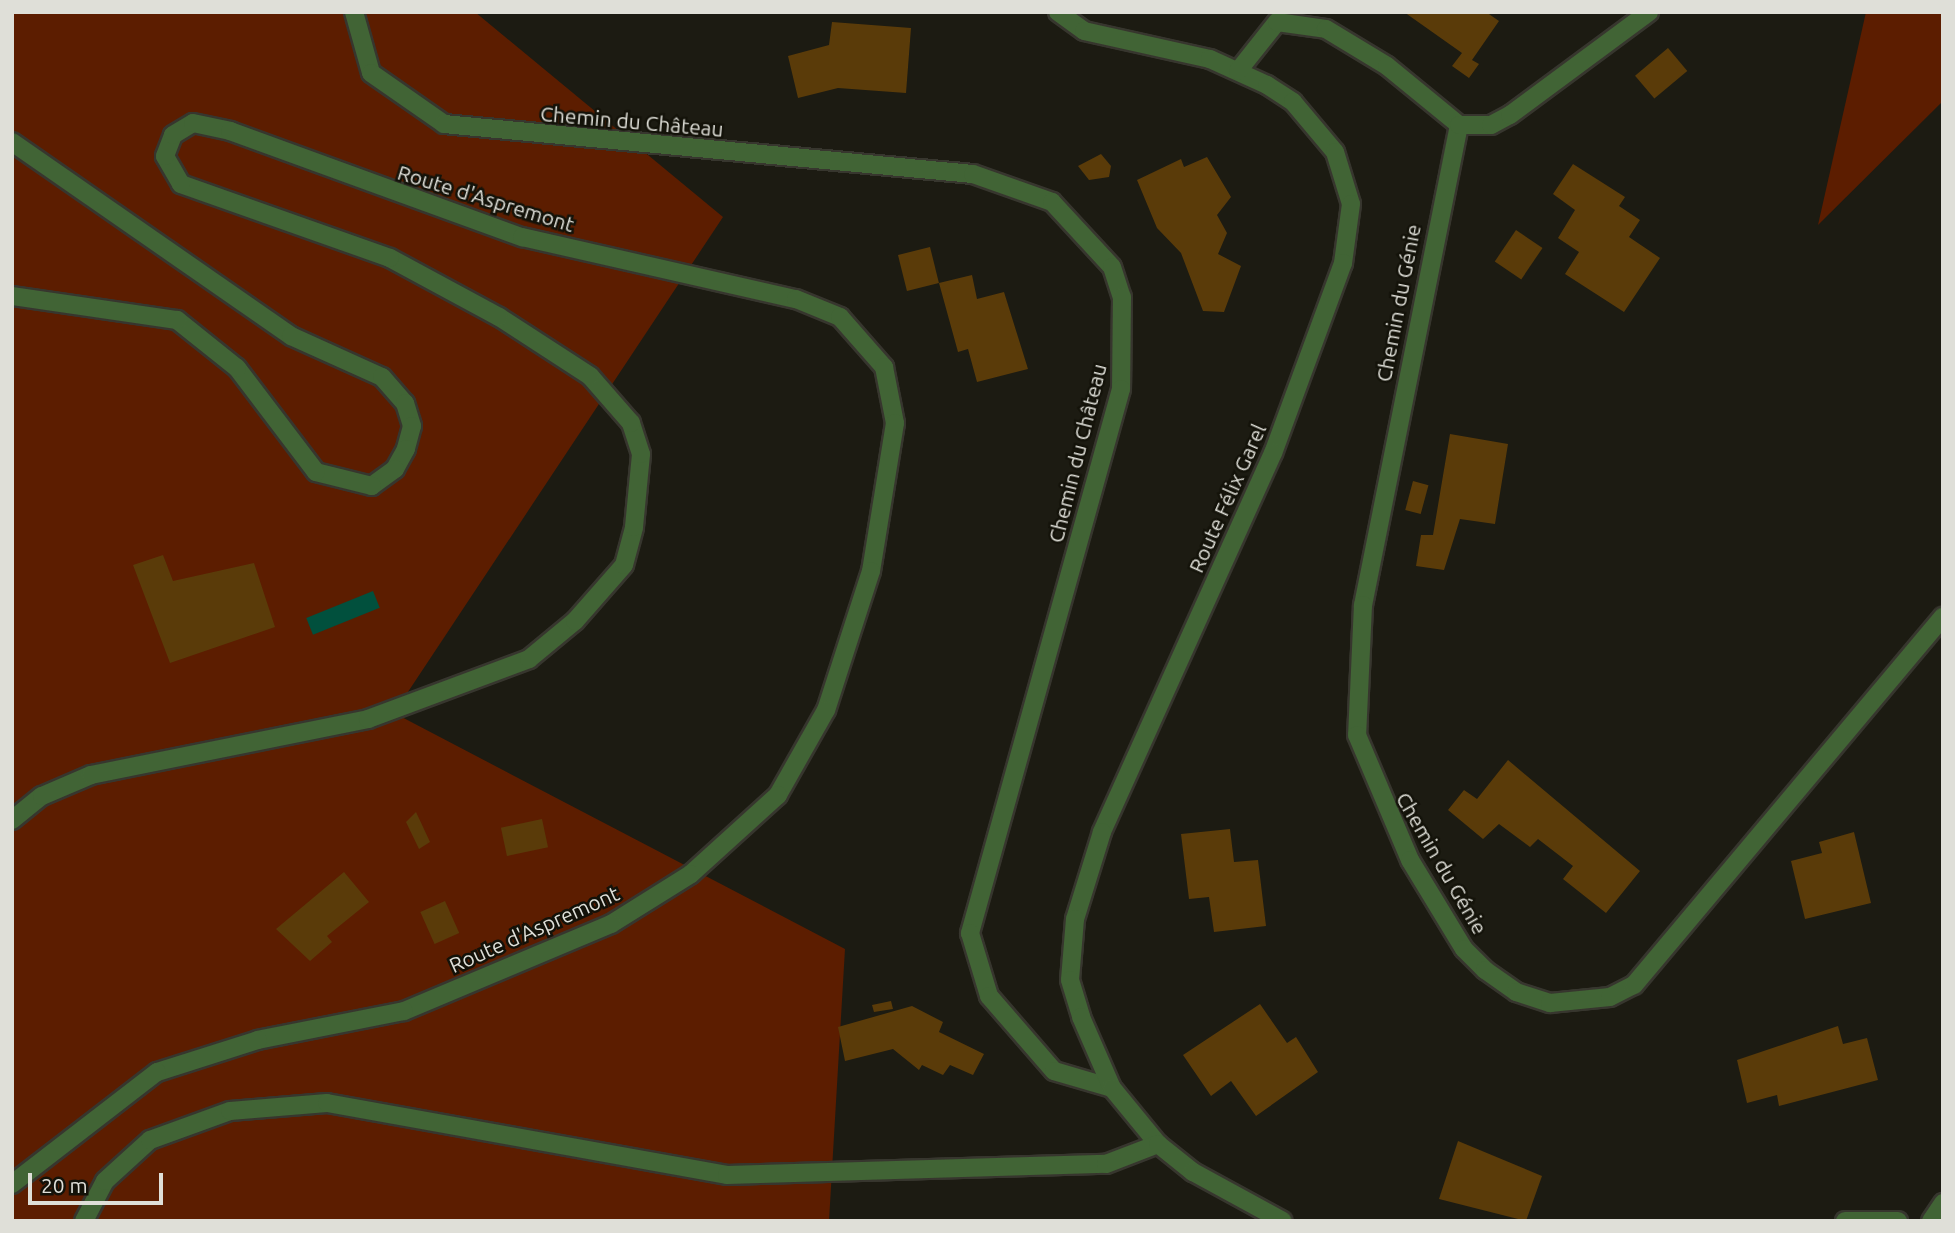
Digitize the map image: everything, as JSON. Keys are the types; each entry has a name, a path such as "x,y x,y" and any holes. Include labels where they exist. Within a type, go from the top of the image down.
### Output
{"street":[{"name":"Chemin du Château","path":"354,12 371,73 444,124 973,174 1052,202 1112,267 1122,297 1121,389 970,933 989,996 1054,1071 1112,1088"},
{"name":"Route Félix Garel","path":"1058,12 1108,40 1238,71 1293,102 1335,152 1349,190 1349,236 1273,453 1102,832 1082,892 1070,980 1112,1088 1158,1144"},
{"path":"1238,71 1277,22 1326,29 1387,66 1459,125 1491,125 1510,115 1650,12"},
{"name":"Route d'Aspremont","path":"12,820 42,796 91,775 368,719 529,659 575,621 624,565 634,527 642,492 641,454 631,423 590,376 499,317 390,258 181,184 165,156 173,135 193,123 230,131 522,237 796,299 840,317 884,368 895,423 871,571 826,710 778,795 691,874 611,924 404,1011 258,1040 157,1072 12,1184"},
{"name":"Chemin du Génie","path":"1459,125 1363,605 1357,735 1410,860 1464,949 1516,992 1550,1003 1609,997 1634,985 1824,766 1943,617"},
{"path":"12,142 291,336 382,377 405,403 412,426 406,449 395,469 372,486 316,472 237,368 177,320 12,296"},
{"path":"84,1221 105,1181 150,1140 230,1111 327,1102 727,1175 1106,1164 1158,1144 1193,1172 1283,1221"},
{"path":"1931,1221 1943,1203"},
{"path":"1845,1221 1898,1221"}],"shaded area":[{"path":"12,12 475,12 723,217 394,713 845,949 829,1221 12,1221"},
{"path":"1866,12 1943,12 1943,101 1818,225"},
{"path":"373,591 380,608 313,635 306,618"}],"building":[{"path":"1404,12 1486,12 1499,21 1472,60 1479,64 1469,78 1452,66 1462,53"},
{"path":"832,22 911,28 906,93 838,88 798,98 788,56 829,45"},
{"path":"1668,48 1687,71 1654,99 1635,76"},
{"path":"1101,154 1111,166 1109,177 1089,180 1078,166"},
{"path":"1207,157 1231,197 1217,215 1227,233 1218,254 1241,266 1224,312 1203,311 1181,253 1157,228 1137,180 1181,159 1184,167"},
{"path":"1573,164 1625,197 1619,206 1640,220 1629,237 1660,258 1624,312 1565,274 1579,252 1558,238 1575,210 1553,194"},
{"path":"1516,230 1543,248 1521,279 1495,262"},
{"path":"930,247 939,283 907,291 898,255"},
{"path":"972,275 977,299 1004,292 1028,369 977,382 968,349 958,352 939,283"},
{"path":"1450,434 1508,444 1495,524 1460,519 1444,570 1416,566 1421,535 1433,535"},
{"path":"1413,481 1428,485 1421,514 1405,510"},
{"path":"163,555 173,581 254,563 275,627 170,663 133,565"},
{"path":"1508,760 1640,871 1606,913 1563,879 1573,866 1538,839 1530,847 1499,824 1483,839 1448,810 1464,790 1477,799"},
{"path":"416,812 430,842 419,849 406,822"},
{"path":"542,819 548,847 507,856 501,828"},
{"path":"1230,829 1234,862 1258,860 1266,926 1214,932 1209,897 1189,899 1181,834"},
{"path":"1854,832 1871,903 1805,919 1791,861 1822,853 1819,842"},
{"path":"344,872 369,902 327,936 332,942 310,961 276,929"},
{"path":"445,901 459,933 435,944 420,912"},
{"path":"891,1001 893,1009 874,1012 872,1005"},
{"path":"1260,1004 1287,1043 1296,1037 1318,1072 1256,1116 1231,1081 1211,1096 1183,1055"},
{"path":"912,1006 943,1022 939,1032 984,1054 973,1075 950,1065 943,1075 922,1065 919,1070 893,1049 845,1061 838,1027"},
{"path":"1838,1026 1843,1044 1867,1038 1878,1080 1779,1106 1777,1095 1747,1103 1737,1060"},
{"path":"1458,1141 1542,1176 1526,1221 1439,1199"}]}
